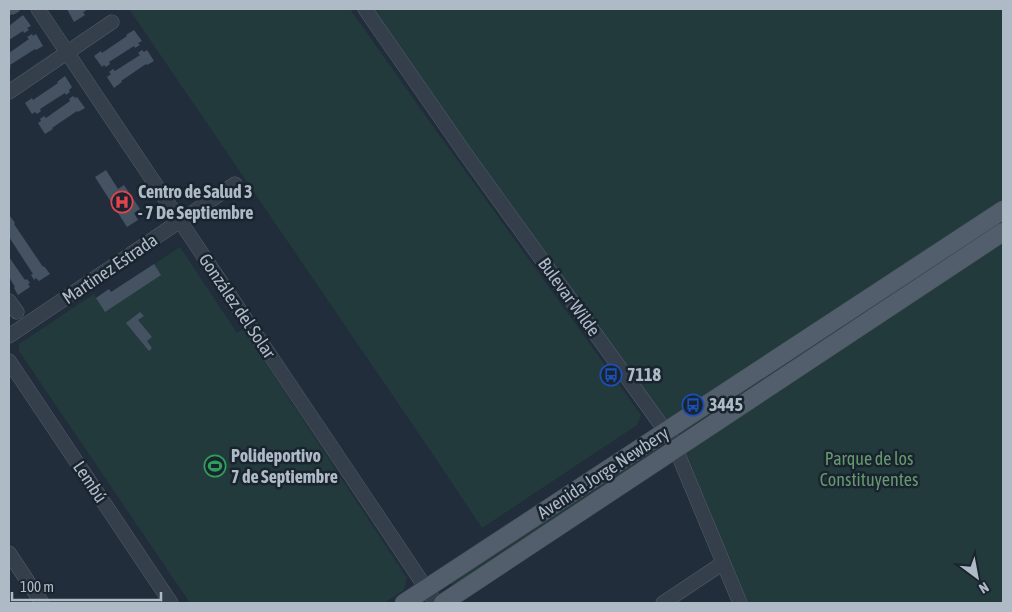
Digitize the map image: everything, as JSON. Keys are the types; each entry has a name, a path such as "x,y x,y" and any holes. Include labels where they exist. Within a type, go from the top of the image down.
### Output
{"main road":[{"name":"Avenida Jorge Newbery","path":"404,603 1003,210"},
{"name":"Avenida Jorge Newbery","path":"443,603 1003,232"}],"street":[{"name":"González del Solar","path":"38,9 436,603"},
{"name":"Bulevar Wilde","path":"365,9 467,156 672,440 740,603"},
{"path":"9,92 112,22"},
{"name":"Martinez Estrada","path":"9,336 235,184"},
{"name":"Lembú","path":"9,361 171,603"},
{"path":"11,563 42,603"},
{"path":"663,603 723,563"}],"green space":[{"path":"129,9 350,9 641,415 637,425 482,528"},
{"name":"Parque de los Constituyentes","path":"365,9 1003,9 1003,603 740,603 677,449"},
{"name":"Polideportivo 7 de Septiembre","path":"180,247 237,333 243,329 407,578 404,590 384,603 190,603 19,351 19,344 94,294 96,298 109,289 112,292"},
{"path":"657,447 660,450 453,587 448,579"}],"building":[{"path":"9,9 18,9 20,11 9,16"},
{"path":"67,9 84,9 86,11 83,12 85,15 74,22"},
{"path":"23,15 31,26 27,28 29,30 24,33 23,31 9,40 9,26"},
{"path":"134,30 142,41 138,43 140,45 135,48 134,46 109,62 110,64 106,67 104,65 102,67 94,56 101,51 102,53"},
{"path":"32,34 33,36 36,34 43,46 10,65 11,67 9,68 9,53 29,39 27,37"},
{"path":"142,50 144,52 147,50 154,61 146,64 114,88 107,77 111,74 109,72 113,69 115,71 140,55 138,53"},
{"path":"65,76 72,87 69,90 70,92 66,95 65,93 40,109 41,111 37,114 35,112 32,114 25,103 32,98 33,100"},
{"path":"73,96 77,97 85,108 77,111 45,134 38,123 41,121 40,119 44,116 46,118 70,101 69,99"},
{"path":"106,170 118,189 124,185 140,209 134,213 138,220 127,227 95,177"},
{"path":"10,216 43,267 50,274 39,281 36,278 34,280 31,275 33,274 9,237"},
{"path":"9,257 25,280 27,279 30,283 28,284 30,287 18,295 9,277"},
{"path":"154,264 161,275 105,312 96,298 109,289 111,292"},
{"path":"140,312 144,316 138,320 152,337 147,341 152,348 149,351 126,323"}],"place":[{"name":"Centro de Salud 3 - 7 De Septiembre","path":"122,202"},
{"name":"7118","path":"611,375"},
{"name":"3445","path":"693,405"},
{"name":"Polideportivo 7 de Septiembre","path":"215,466"}]}
